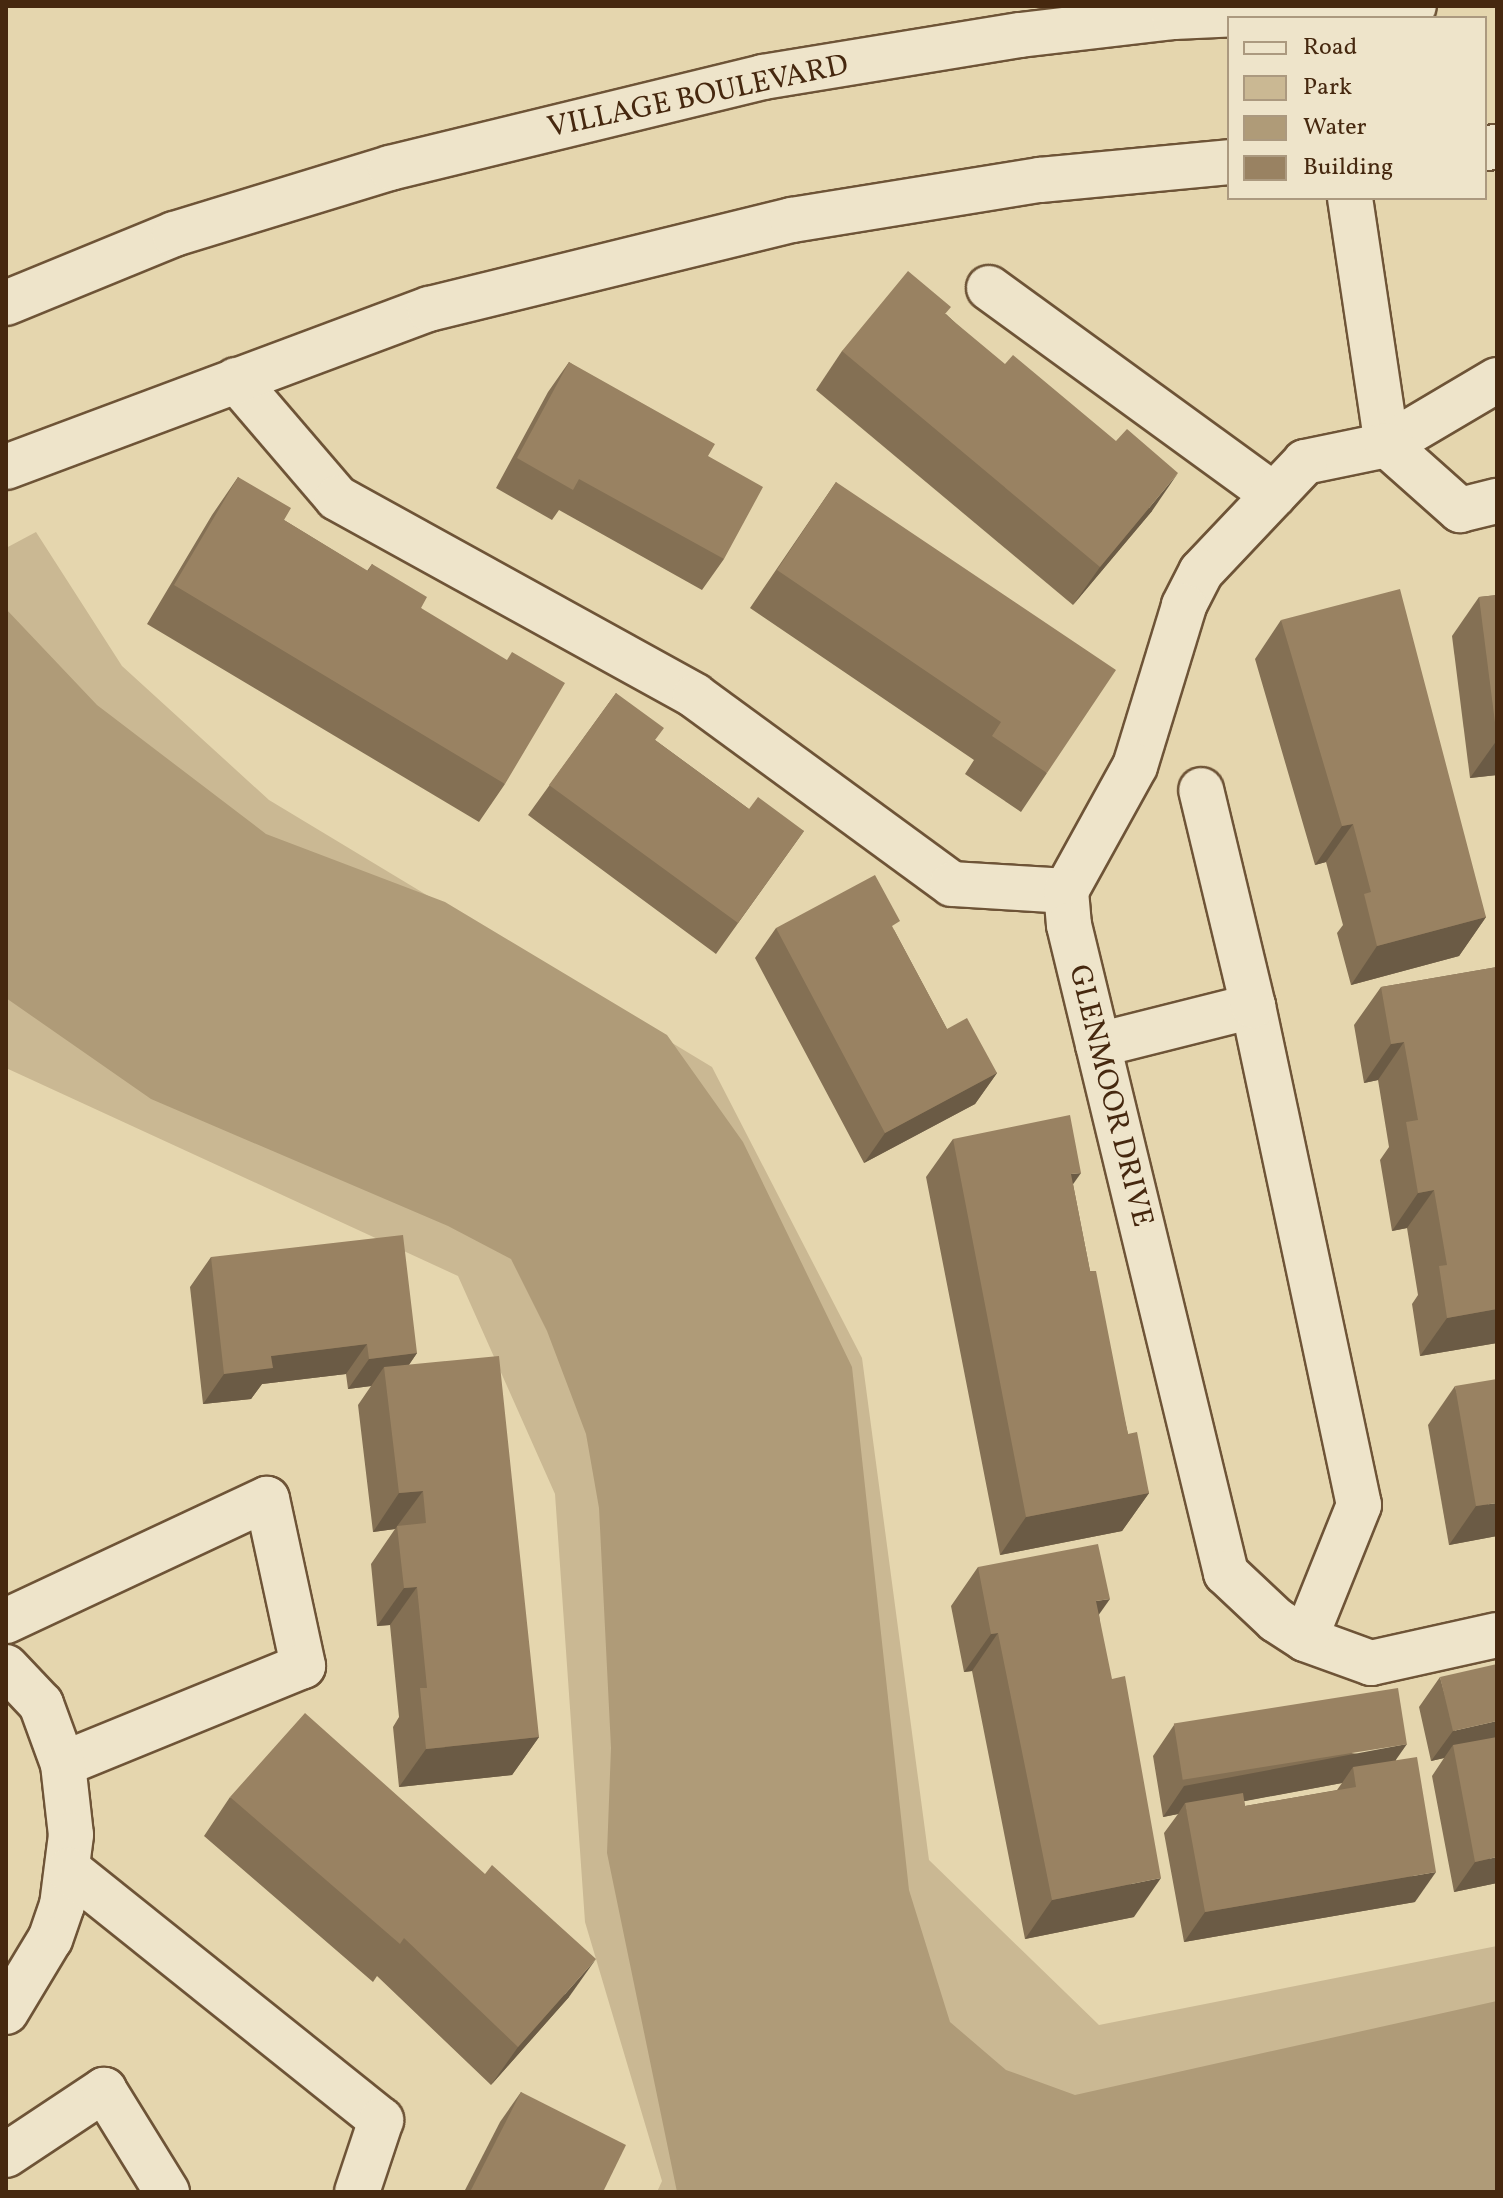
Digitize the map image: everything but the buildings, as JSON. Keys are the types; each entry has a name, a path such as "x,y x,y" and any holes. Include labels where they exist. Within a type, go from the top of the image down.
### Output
{"street":[{"name":"VILLAGE BOULEVARD","path":"1285,16 1414,6"},
{"name":"VILLAGE BOULEVARD","path":"6,303 174,234 390,168 763,77 1128,22 1227,18"},
{"path":"6,467 429,309 792,220 1040,180 1227,162"},
{"path":"1350,200 1387,445 1460,510 1497,501"},
{"path":"989,288 1274,495"},
{"path":"236,380 337,498 695,696 952,884 1066,891 1135,766 1184,606 1201,572 1305,462 1387,445 1497,380"},
{"path":"1201,790 1253,1006 1359,1505 1305,1639"},
{"name":"GLENMOOR DRIVE","path":"1066,891 1069,925 1226,1573 1276,1620 1305,1639 1371,1663 1497,1635"},
{"path":"1098,1045 1253,1006"},
{"path":"6,1621 267,1499 303,1666 63,1764"},
{"path":"6,1667 41,1704 63,1764 71,1835 69,1870 50,1939 6,2012"},
{"path":"69,1870 381,2120 357,2192"},
{"path":"6,2155 104,2090 167,2192"}],"green space":[{"path":"36,532 122,666 269,800 712,1067 862,1358 929,1860 1099,2025 1497,1946 1497,2192 657,2192 662,2181 585,1922 555,1494 458,1276 6,1068 6,548"}],"water":[{"path":"6,609 97,705 266,834 445,902 667,1035 743,1142 852,1367 909,1890 950,2022 1006,2070 1075,2095 1497,2001 1497,2192 677,2192 607,1853 611,1748 599,1508 586,1434 547,1331 511,1259 448,1226 151,1099 6,998"}]}
